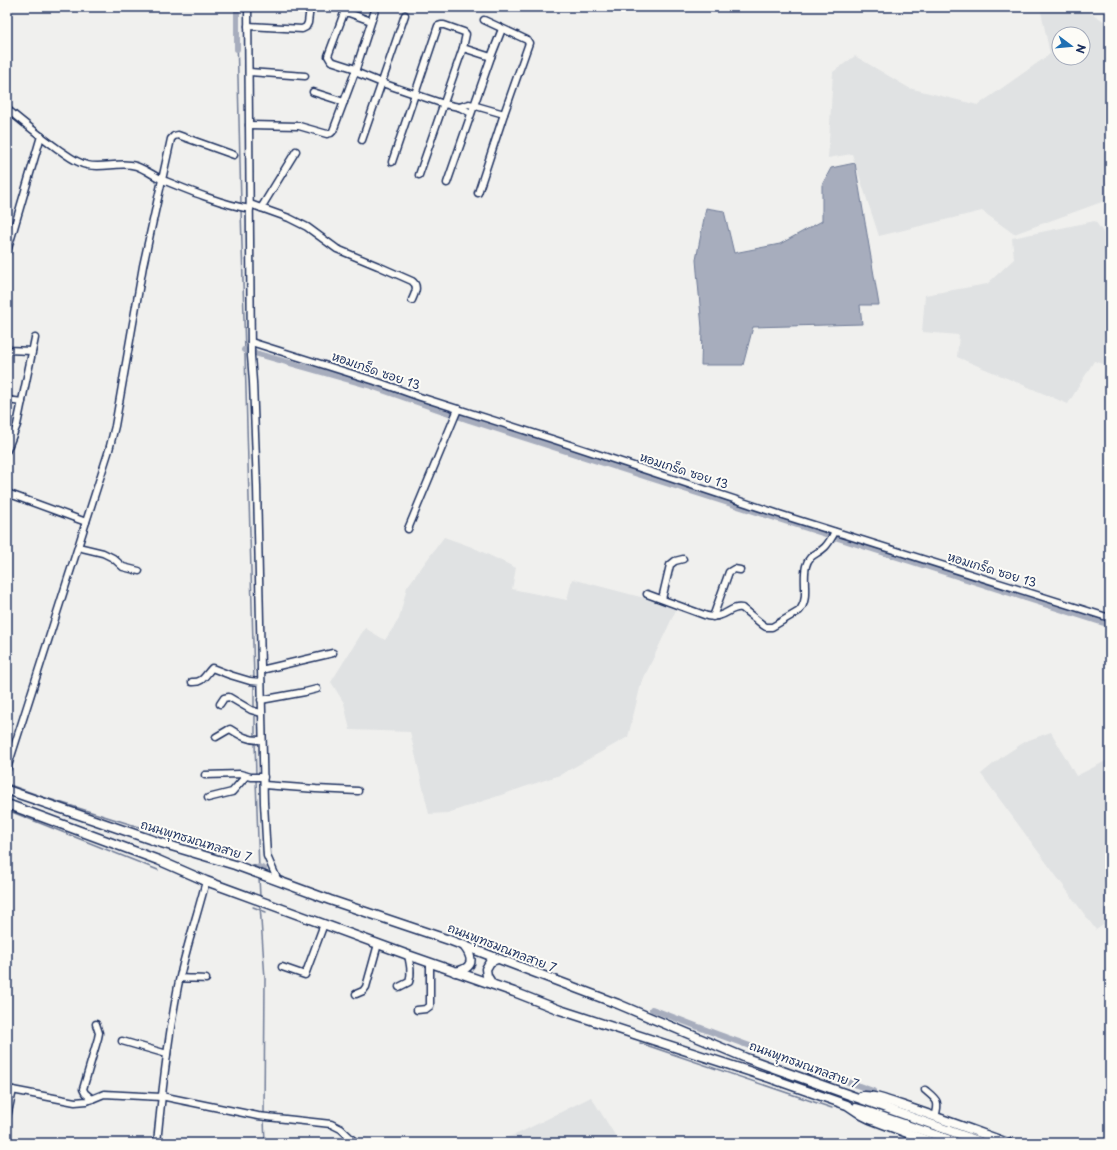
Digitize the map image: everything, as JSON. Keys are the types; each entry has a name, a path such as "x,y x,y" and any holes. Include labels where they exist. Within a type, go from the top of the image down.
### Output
{"main road":[{"name":"ถนนพุทธมณฑลสาย 7","path":"7,790 158,842 251,870 267,877 277,877 330,900 464,945 497,959 618,1004 746,1058 984,1143"},
{"name":"ถนนพุทธมณฑลสาย 7","path":"7,804 158,860 206,881 560,1010 770,1078 853,1108"},
{"path":"456,972 468,967 471,961 470,954 464,945"},
{"path":"492,984 487,976 486,969 490,962 497,959"},
{"path":"855,1096 877,1098 1008,1143"},
{"path":"853,1108 870,1119 934,1143"},
{"path":"853,1108 863,1110 959,1143"}],"street":[{"path":"248,7 248,207 261,670 259,682 261,700 256,711 264,785 267,856 277,877"},
{"path":"248,26 302,29 306,27 308,23 310,7"},
{"path":"249,125 299,126 326,134 331,133 356,71 376,7"},
{"path":"372,21 349,13 344,13 328,56 329,59 382,82 444,104 459,107 471,113"},
{"path":"362,140 405,15"},
{"path":"478,193 529,43 527,40 484,20"},
{"path":"392,162 438,26 444,25 464,32 466,34 463,48 419,175"},
{"path":"447,183 502,29"},
{"path":"463,48 491,57"},
{"path":"249,72 305,76"},
{"path":"313,92 344,102"},
{"path":"459,107 469,104 504,114"},
{"path":"7,109 73,160 86,165 97,166 128,164 137,166 162,179 234,206 262,208 289,218 307,227 337,249 412,281 416,287 412,300"},
{"path":"7,769 109,450 115,426 143,266 171,139 178,135 234,155"},
{"path":"7,252 41,136"},
{"path":"262,208 296,151"},
{"path":"7,450 17,425 35,338"},
{"name":"หอมเกร็ด ซอย 13","path":"251,346 375,381 420,397 456,414 555,440 833,535 1110,618"},
{"path":"7,350 32,351"},
{"path":"7,400 22,402"},
{"path":"408,529 456,414"},
{"path":"7,493 86,522"},
{"path":"647,594 696,613 713,617 738,607 742,608 763,625 770,627 799,611 804,605 806,567 810,556 825,547 833,535"},
{"path":"78,547 103,553 113,558 123,567 139,571"},
{"path":"662,599 670,565 675,561 683,559"},
{"path":"713,617 729,572 734,569 740,570"},
{"path":"261,670 333,653"},
{"path":"192,682 201,681 212,668 250,681 259,682"},
{"path":"261,700 305,692 317,688"},
{"path":"220,704 224,698 229,697 256,711"},
{"path":"216,737 230,729 245,738 260,741"},
{"path":"205,775 240,774 262,777"},
{"path":"208,798 232,792 249,776"},
{"path":"264,785 358,791"},
{"path":"157,1143 161,1096 180,978 206,881"},
{"path":"282,967 305,975 324,924"},
{"path":"356,994 363,991 366,987 378,944"},
{"path":"399,987 409,982 411,972 408,955"},
{"path":"417,1010 426,1009 430,1006 430,963"},
{"path":"180,978 206,979"},
{"path":"92,1099 85,1093 84,1084 98,1038 99,1033 96,1024"},
{"path":"122,1041 167,1054"},
{"path":"7,1117 10,1089 75,1102 84,1102 104,1094 161,1096 258,1116 331,1124 341,1129 356,1143"},
{"path":"925,1090 937,1101 938,1108 935,1117"}],"shaded area":[{"path":"1040,7 1082,7 1110,25 1110,199 1014,234 982,211 879,236 852,154 828,158 833,72 855,56 909,88 978,105 1050,54"},
{"path":"1095,221 1110,242 1110,366 1094,361 1068,404 957,357 959,335 922,332 925,295 987,284 1014,259 1012,238"},
{"path":"444,537 472,547 516,568 512,589 567,600 572,579 652,600 676,610 641,684 628,737 560,775 448,813 429,814 410,732 350,730 344,703 331,682 365,628 385,640 399,619 407,587"},
{"path":"1051,732 1076,776 1110,759 1110,920 1096,930 981,774 1003,756 1026,741"},
{"path":"591,1097 620,1143 489,1143 517,1134"}],"water":[{"path":"855,163 879,305 860,305 862,324 753,327 743,365 701,365 702,328 696,260 706,208 724,211 734,253 780,244 822,221 822,185 831,168"}],"waterway":[{"path":"237,7 237,49"},
{"path":"237,35 241,205"},
{"path":"241,209 254,679"},
{"path":"244,350 368,385 469,420 1110,625"},
{"path":"254,683 254,709"},
{"path":"255,713 255,737"},
{"path":"255,741 256,775"},
{"path":"256,779 259,871"},
{"path":"7,784 43,797 171,837"},
{"path":"7,810 158,870"},
{"path":"252,865 259,867"},
{"path":"259,867 264,869"},
{"path":"259,877 260,897"},
{"path":"260,905 265,979 264,1115"},
{"path":"253,907 266,912"},
{"path":"652,1009 873,1091"},
{"path":"640,1043 832,1108"},
{"path":"264,1119 265,1143"}]}
